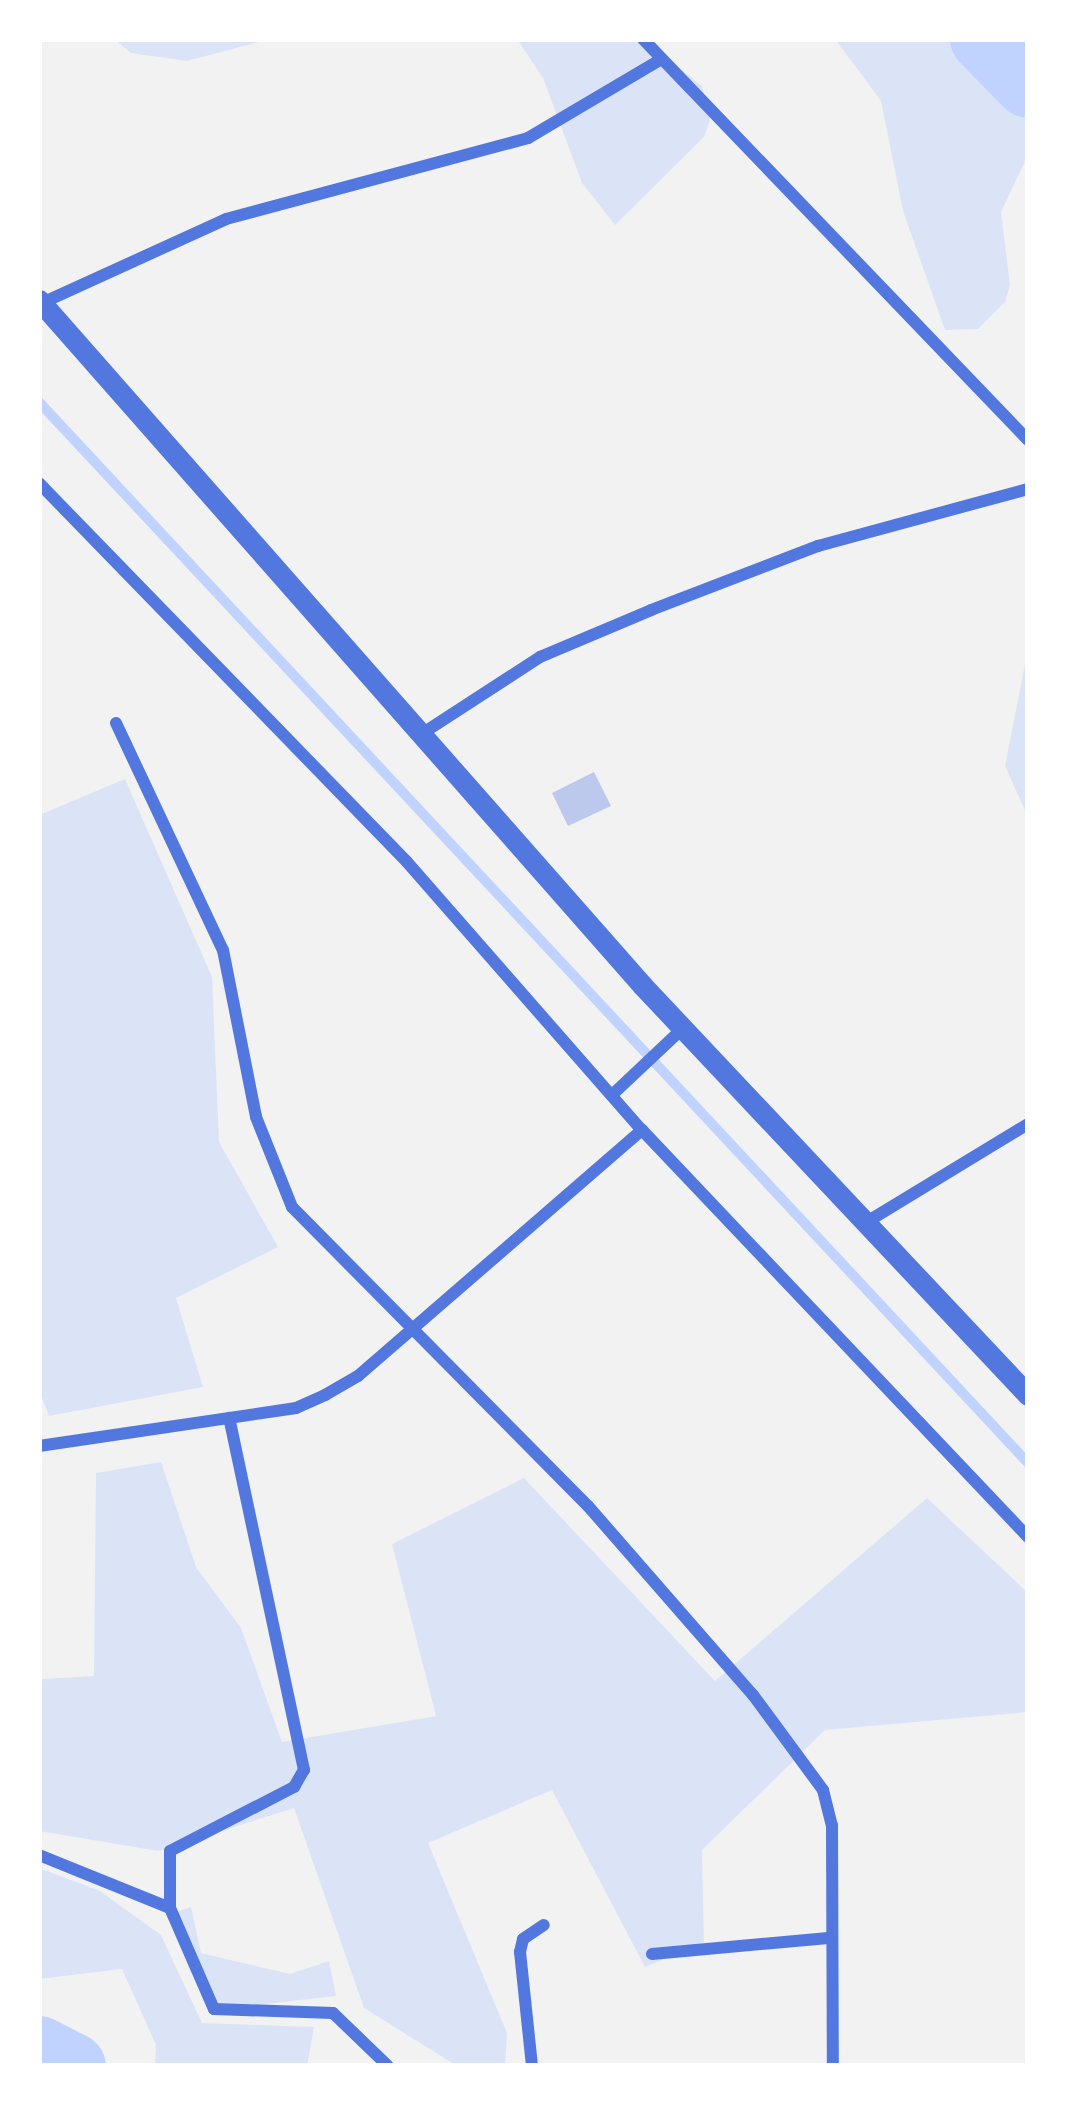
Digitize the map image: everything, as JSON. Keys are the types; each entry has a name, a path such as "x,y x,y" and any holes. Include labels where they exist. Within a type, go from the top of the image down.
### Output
{"street":[{"path":"643,39 1028,440"},
{"path":"660,60 528,138 226,219 40,302 642,985 675,1035 1028,1394"},
{"path":"39,483 407,862 642,1130 1028,1537"},
{"path":"423,733 540,656 651,610 818,545 1028,489"},
{"path":"116,723 223,950 256,1117 292,1207 415,1326 588,1506 812,1769 832,1825 828,1938 833,2066"},
{"path":"611,1095 675,1035"},
{"path":"863,1223 1028,1124"},
{"path":"39,1428 42,1445 296,1408 325,1395 415,1326 642,1130"},
{"path":"229,1418 304,1770 294,1786 170,1851 170,1908 214,2009 333,2013 388,2066"},
{"path":"39,1855 170,1908"},
{"path":"532,2066 520,1952 523,1939 544,1925"},
{"path":"652,1954 828,1938"}],"shaded area":[{"path":"114,39 270,39 187,61 131,53"},
{"path":"517,39 636,39 702,86 710,120 704,137 615,225 582,183 543,78"},
{"path":"835,39 1028,39 1028,155 1001,212 1010,285 1005,302 978,329 945,330 903,211 881,101"},
{"path":"1028,649 1028,817 1005,766"},
{"path":"125,779 212,977 219,1142 278,1247 176,1298 203,1387 49,1416 39,1390 39,815"},
{"path":"161,1462 196,1567 241,1628 282,1742 436,1716 392,1544 524,1478 715,1681 927,1498 1028,1593 1028,1712 825,1730 702,1850 704,1942 645,1967 552,1790 428,1843 507,2033 505,2066 457,2066 364,2008 294,1808 158,1851 39,1831 39,1679 94,1676 96,1473"},
{"path":"39,1868 100,1891 161,1935 202,2023 314,2027 307,2066 155,2066 156,2045 122,1969 39,1979"},
{"path":"191,1907 201,1953 290,1974 329,1961 336,1996 212,2010 176,1912"}],"building":[{"path":"594,772 611,806 568,826 552,793"}],"waterway":[{"path":"983,39 1028,85"},
{"path":"39,402 1028,1463"},
{"path":"39,2049 73,2066"}]}
